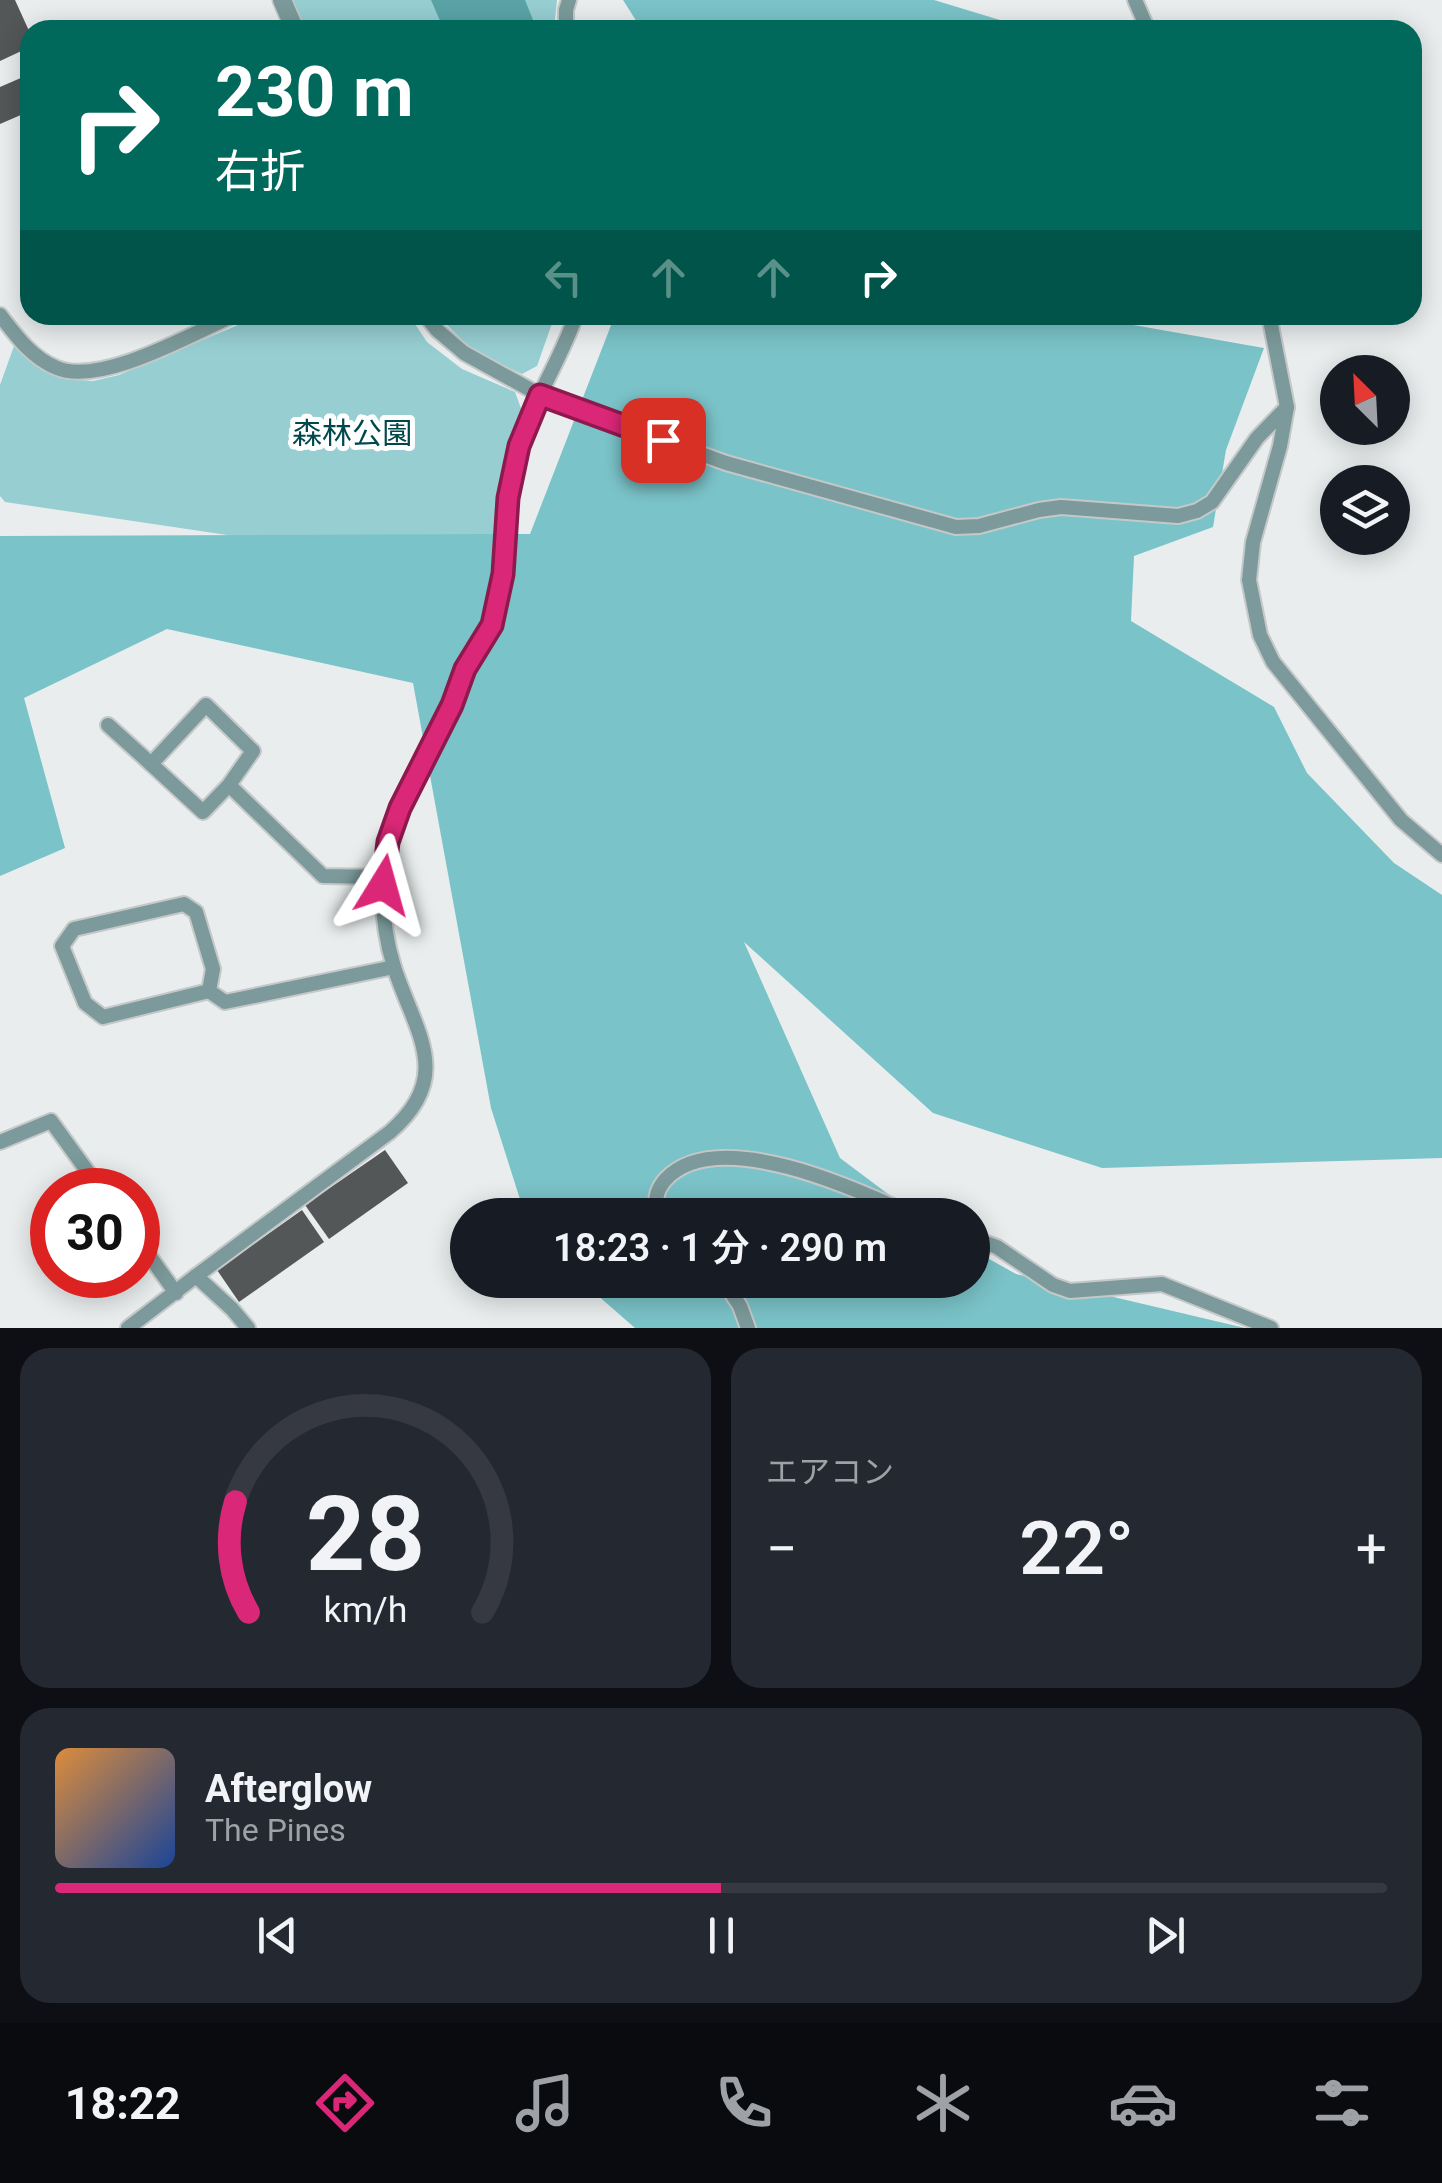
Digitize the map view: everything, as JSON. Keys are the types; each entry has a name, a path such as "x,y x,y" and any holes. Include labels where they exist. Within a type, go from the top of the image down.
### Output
{"street":[{"path":"0,315 37,357 76,374 122,364 211,325"},
{"path":"432,325 464,353 540,395 726,462 956,527 979,526 1061,507 1178,516 1197,511 1212,502 1257,438 1286,407"},
{"path":"128,1328 390,1132 417,1104 424,1088 424,1049 385,934 388,842 465,669 492,625 503,574 508,498 519,446 572,325"},
{"path":"1270,325 1286,407 1280,446 1253,542 1249,580 1260,635 1273,662 1401,820 1442,855"},
{"path":"108,725 202,812 229,785 253,751 206,705 151,764"},
{"path":"229,785 323,876 384,877"},
{"path":"209,991 213,969 196,912 184,904 74,929 62,946 85,1003 104,1018 209,991 225,1002 394,966"},
{"path":"0,1142 51,1120 85,1168"},
{"path":"656,1198 662,1183 674,1171 714,1158 761,1162 811,1173 876,1198"},
{"path":"990,1244 1053,1285 1070,1290 1162,1284 1271,1328"},
{"path":"160,1271 176,1293"},
{"path":"196,1276 248,1328"},
{"path":"735,1298 748,1328"}],"green space":[{"path":"290,0 557,0 555,20 299,20"},
{"name":"森林公園","path":"238,325 416,325 427,342 462,369 515,392 522,411 501,478 490,574 5,502 0,496 0,385 14,346 41,369 66,379 93,381 119,375"},
{"path":"447,325 551,325 537,366 522,374 473,351"}],"shaded area":[{"path":"431,0 525,0 533,20 440,20"},
{"path":"623,0 934,0 1000,20 636,20"},
{"path":"611,325 1133,325 1264,348 1226,450 1213,527 1134,556 1131,621 1274,707 1307,773 1394,863 1442,895 1442,1158 1102,1168 933,1113 744,942 840,1158 893,1198 520,1198 491,1108 413,683 167,629 24,698 65,848 0,876 0,536 530,534"},
{"path":"990,1259 1016,1274 1245,1328 635,1328 601,1298 990,1298"}],"building":[{"path":"0,0 15,0 24,20 20,20 20,52 0,61"},
{"path":"20,78 20,115 0,124 0,87"},
{"path":"385,1150 408,1183 329,1239 305,1205"},
{"path":"302,1210 324,1242 239,1302 217,1270"}],"route":[{"path":"383,885 388,842 400,808 452,705 465,669 492,625 503,574 508,498 519,446 540,395 663,440"}]}
